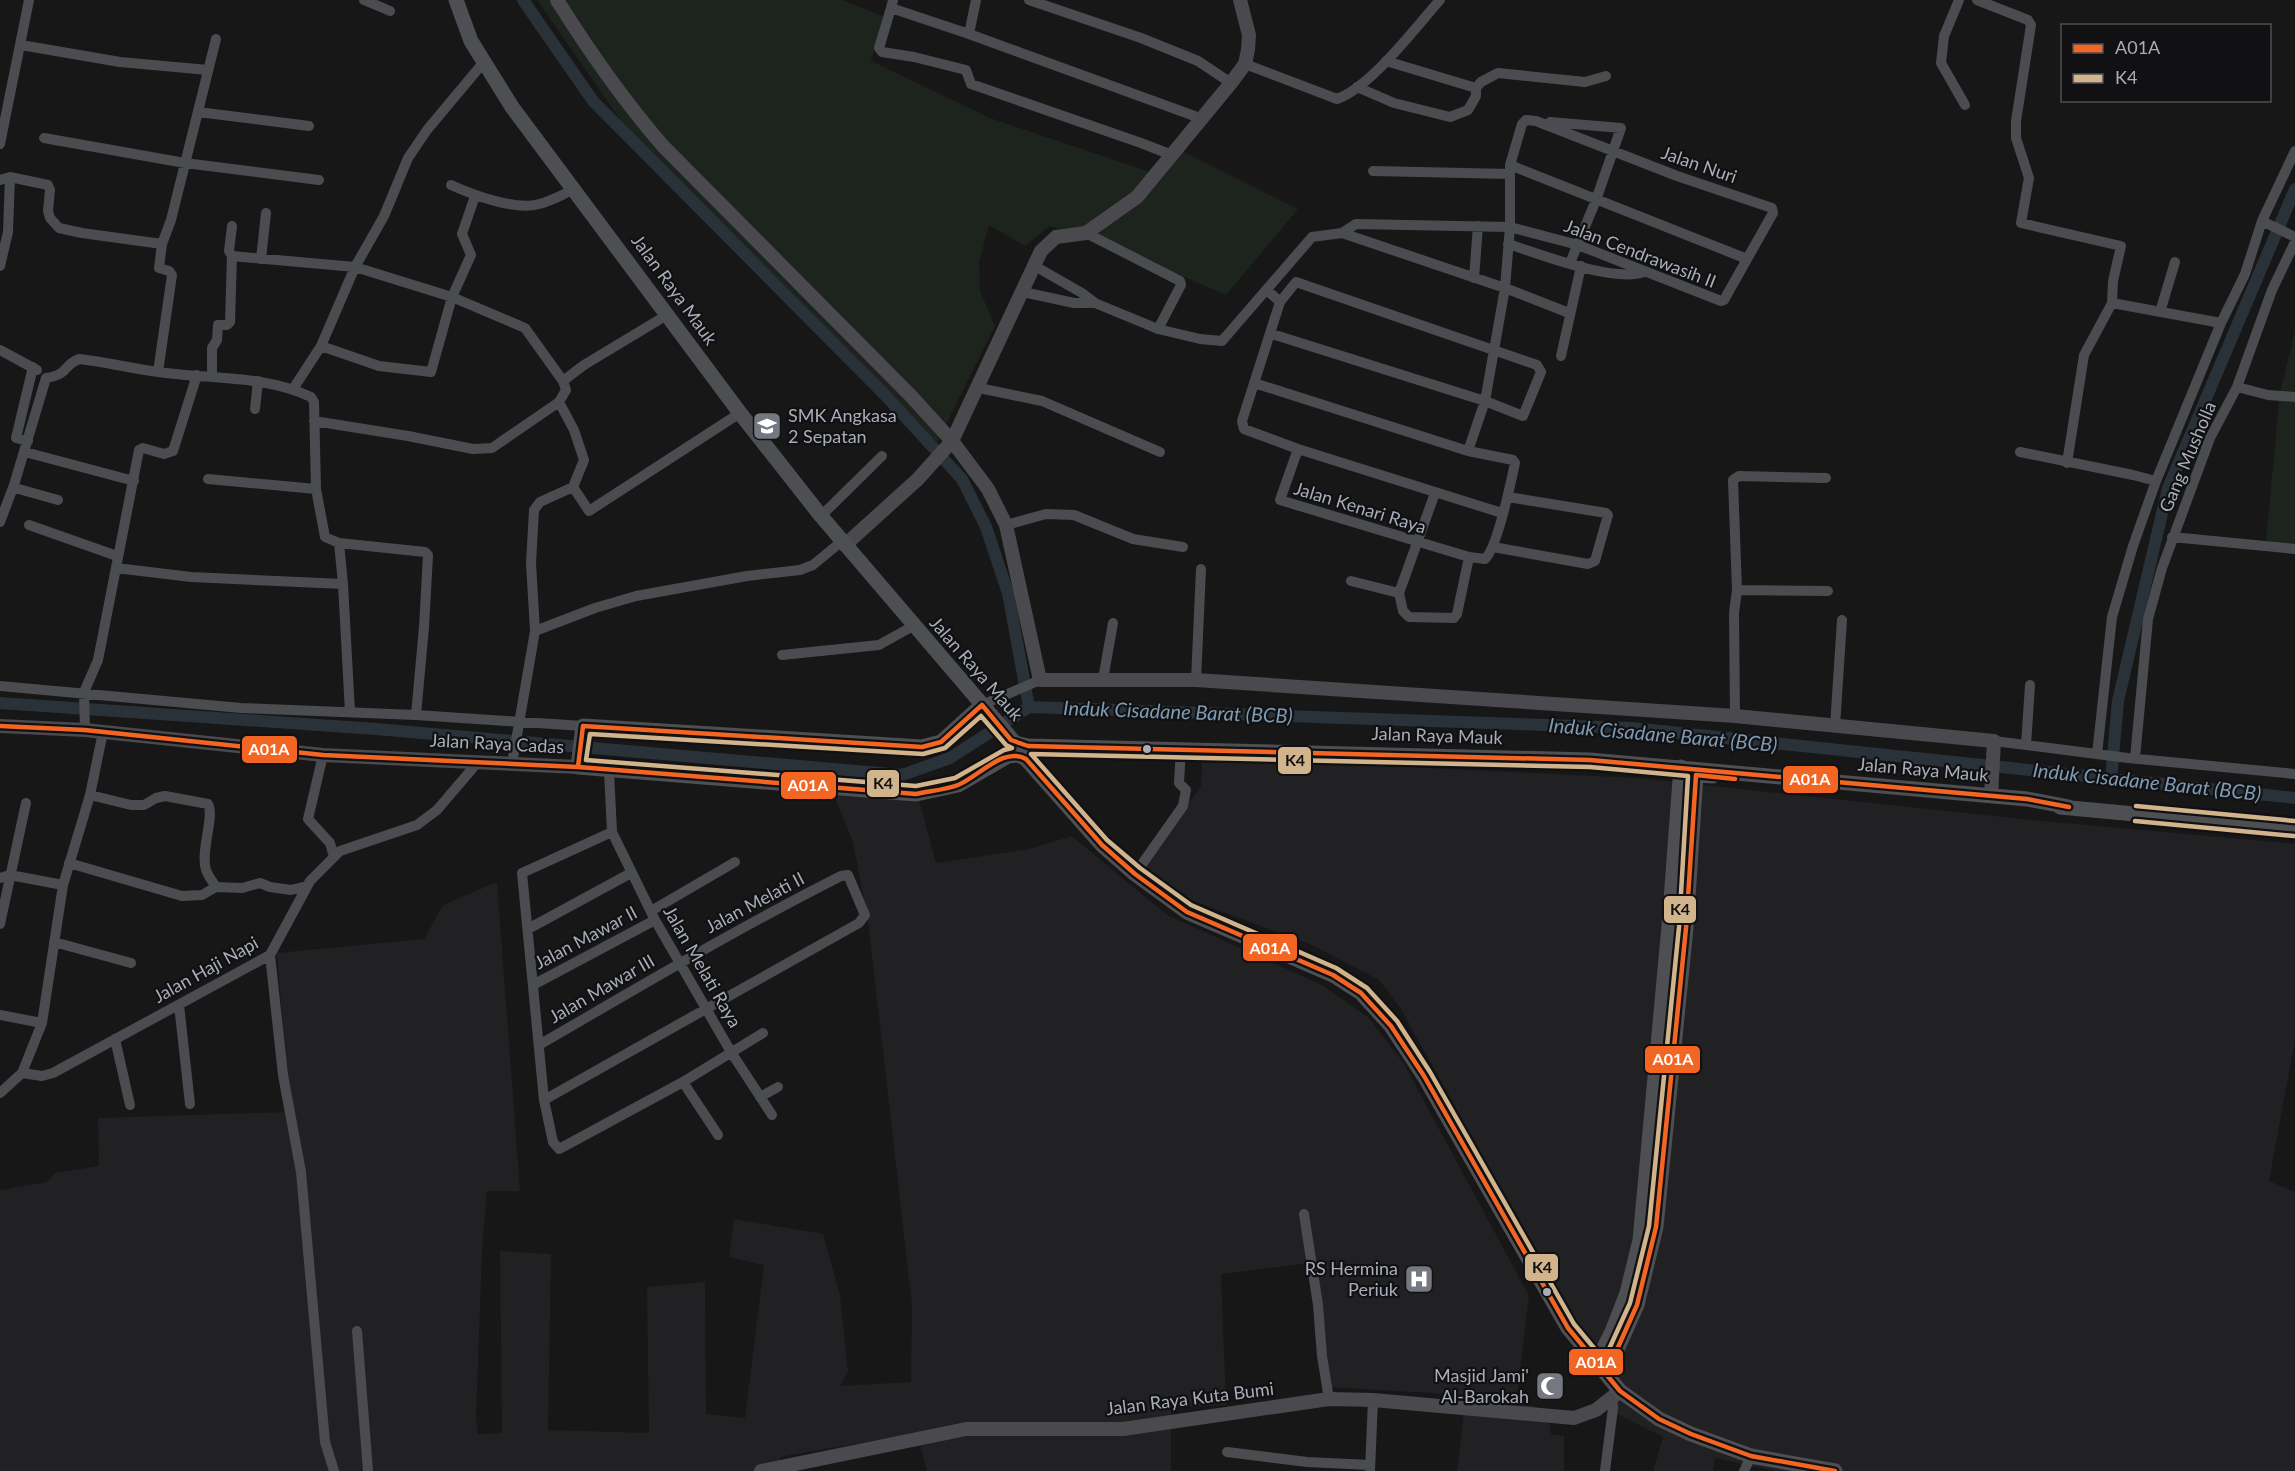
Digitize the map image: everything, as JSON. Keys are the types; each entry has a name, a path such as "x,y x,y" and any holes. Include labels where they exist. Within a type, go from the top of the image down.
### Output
{"main road":[{"name":"Jalan Raya Mauk","path":"456,0 471,41 512,107 667,315 820,516 913,626 987,705 1011,740 1028,746 1181,748 1590,760 1992,793 2069,807"},
{"name":"Jalan Raya Cadas","path":"583,730 922,747 941,742 987,705"},
{"path":"579,763 583,730"},
{"name":"Jalan Raya Cadas","path":"579,763 609,771 916,794 958,785 1008,756 1019,755 1026,759 1090,833 1135,874"},
{"path":"1601,1369 1637,1305 1647,1241 1666,1043 1670,926 1681,767"},
{"path":"1666,1043 1686,928 1696,775 2295,829"},
{"path":"1679,799 1695,800"},
{"path":"1135,874 1187,912 1333,975 1361,993 1391,1026 1425,1076 1568,1328 1601,1369 1616,1395 1691,1434 1751,1456 1828,1471"},
{"path":"1670,926 1686,928"}],"street":[{"path":"0,144 29,0"},
{"path":"364,0 390,11"},
{"path":"557,0 636,115 663,146 911,396 949,445 988,489 1006,525 1035,683"},
{"path":"969,34 976,0"},
{"path":"1029,0 1141,38 1198,61 1231,83"},
{"path":"536,631 595,608 636,596 747,576 800,570 813,565 844,543 923,474 949,445 979,388 1033,265 1041,252 1056,237 1086,233 1137,198 1245,64 1249,35 1240,0"},
{"path":"1245,64 1337,99 1357,87 1386,61 1440,0"},
{"path":"1959,0 1944,36 1941,63 1965,105"},
{"path":"1981,1 2028,20 2031,25 2016,121 2016,138 2029,178 2021,224 2121,246 2112,303 2084,355 2067,463"},
{"path":"1172,155 970,84 966,70 914,57 882,52 879,48 892,4 1200,118"},
{"path":"158,372 172,275 159,268 162,244 171,220 216,39"},
{"path":"21,45 120,62 208,70"},
{"path":"1386,61 1476,88"},
{"path":"294,389 321,346 355,267 384,216 408,158 427,130 483,63"},
{"path":"1357,87 1394,103 1450,117 1468,110 1476,96 1476,88 1481,82 1498,74 1585,82 1606,76"},
{"path":"198,112 309,126"},
{"path":"1468,451 1485,400 1504,288 1510,227 1510,170 1522,124 1526,120 1621,128 1578,244 1561,356"},
{"name":"Jalan Nuri","path":"1536,121 1677,176 1771,207 1773,213 1747,259"},
{"path":"1579,137 1583,125"},
{"path":"44,138 185,163 320,180"},
{"path":"2100,754 2112,617 2133,546 2156,482 2221,323 2267,224 2295,151"},
{"path":"1373,171 1510,170 1596,200 1747,259"},
{"path":"0,266 8,232 5,178 48,185 50,190 48,212 59,228 162,244"},
{"path":"452,185 475,196 529,206 538,205 575,189"},
{"path":"321,346 379,366 432,372 452,297 471,255 462,234 475,196"},
{"path":"261,259 266,213"},
{"name":"Jalan Cendrawasih II","path":"1158,329 1222,341 1312,237 1342,233 1356,224 1510,227 1578,244 1718,301 1724,300 1747,259"},
{"path":"2237,387 2272,290 2294,238 2267,224"},
{"path":"212,376 212,348 217,340 218,325 228,325 230,322 232,256 229,251 232,226"},
{"path":"1474,278 1478,226"},
{"path":"1033,265 1095,303 1158,329 1181,285 1180,281 1086,233"},
{"path":"1342,233 1504,288 1569,313"},
{"path":"1508,244 1575,264 1626,274 1644,272"},
{"path":"232,256 355,267 452,297 525,328 563,381 566,390 559,402 492,448 483,449 314,422"},
{"path":"2160,312 2175,262"},
{"path":"1272,334 1485,400 1523,416 1541,372 1538,365 1296,282 1281,274"},
{"path":"1296,282 1280,302 1272,334 1242,421 1244,429 1298,449 1502,513"},
{"path":"1268,290 1280,302"},
{"path":"1023,292 1074,303 1095,303"},
{"path":"2112,303 2221,323"},
{"path":"563,381 584,365 667,315"},
{"path":"1,353 33,367 46,378"},
{"path":"46,378 61,375 79,358 158,372 258,381 294,389 313,399 316,489 323,535 326,539 339,543 425,552 428,555 416,715"},
{"path":"33,367 16,438 26,447 134,481"},
{"path":"85,728 84,694 99,660 117,556 140,448 164,454 172,451 197,375"},
{"path":"0,522 14,485 46,378"},
{"path":"255,409 258,381"},
{"path":"1254,383 1468,451 1513,460 1515,463 1508,497 1493,547 1588,564 1595,561 1608,515 1606,513 1508,497"},
{"name":"Gang Musholla","path":"2131,758 2148,619 2172,537 2210,438 2237,387 2268,395 2295,397"},
{"path":"979,388 1042,400 1160,452"},
{"path":"513,758 536,631 531,563 534,510 540,502 573,487 584,460 574,430 559,402"},
{"path":"573,487 589,511 740,412"},
{"name":"Jalan Kenari Raya","path":"1298,449 1280,501 1469,557 1485,559 1493,547"},
{"path":"2020,452 2133,475 2156,482"},
{"path":"820,516 882,456"},
{"path":"1735,716 1734,613 1737,590 1733,480 1739,476 1826,478"},
{"path":"208,479 316,489"},
{"path":"14,485 15,488 58,500"},
{"path":"1435,493 1399,593 1403,611 1409,617 1454,618 1457,614 1469,557"},
{"path":"1006,525 1046,514 1074,515 1133,539 1184,547"},
{"path":"29,525 117,556"},
{"path":"2172,537 2295,549"},
{"path":"339,543 350,712"},
{"path":"116,568 191,577 343,584"},
{"path":"1196,680 1200,569"},
{"path":"1351,581 1399,593"},
{"path":"1737,590 1828,591"},
{"path":"1835,726 1842,620"},
{"path":"1103,679 1113,623"},
{"path":"782,655 879,645 913,626"},
{"path":"987,705 1035,683 1103,679 1196,680 1735,716 1994,745 2026,745 2295,774"},
{"path":"0,686 241,708 416,715 583,730"},
{"path":"2026,745 2031,686"},
{"name":"Jalan Raya Cadas","path":"0,726 85,728 103,732 323,755 478,762 513,758 579,763"},
{"path":"0,1093 22,1073 42,1023 63,885 90,795 103,732"},
{"path":"1992,793 1994,745"},
{"path":"1135,874 1183,806 1186,790 1179,783 1181,748"},
{"path":"323,755 308,819 330,843 334,857"},
{"name":"Jalan Haji Napi","path":"22,1073 42,1076 53,1073 270,955 310,881 340,851 417,825 437,810 478,762"},
{"path":"609,771 612,832 523,871 544,1100 553,1142 559,1149 683,1082 763,1033"},
{"path":"90,795 139,806 165,796 208,804 211,812 205,845 206,870 216,887"},
{"path":"0,924 5,877 26,803"},
{"name":"Jalan Melati Raya","path":"612,832 653,916 731,1052 772,1115"},
{"name":"Jalan Mawar II","path":"533,984 653,916 735,862"},
{"path":"69,863 182,896 201,895 216,887 242,888 260,883 291,890 307,886"},
{"path":"528,929 631,873"},
{"name":"Jalan Melati II","path":"681,962 792,901 848,875 865,915 859,922 707,1007"},
{"path":"5,877 63,885"},
{"path":"54,942 131,963"},
{"path":"270,955 283,1075 301,1172 325,1442 334,1471"},
{"name":"Jalan Mawar III","path":"539,1045 681,962"},
{"path":"179,1005 190,1104"},
{"path":"544,1100 707,1007"},
{"path":"0,1015 42,1023"},
{"path":"115,1038 130,1105"},
{"path":"683,1082 718,1135"},
{"path":"760,1097 778,1087"},
{"path":"1304,1214 1329,1399"},
{"path":"357,1331 368,1471"},
{"path":"1605,1471 1616,1395"},
{"name":"Jalan Raya Kuta Bumi","path":"760,1471 966,1429 1123,1429 1329,1399 1373,1400 1574,1418 1596,1410 1616,1395"},
{"path":"1227,1452 1370,1468 1373,1400"},
{"path":"1744,1471 1751,1456"}],"shaded area":[{"path":"537,0 842,0 883,16 871,61 990,118 1162,176 1178,149 1298,209 1226,295 1108,244 1050,226 1025,246 989,225 979,262 980,291 995,326 937,443 631,135"},
{"path":"2295,331 2295,548 2266,540 2280,393"},
{"path":"1202,757 1637,778 2042,821 2295,844 2295,1039 2269,1181 2295,1192 2295,1471 1775,1471 1715,1458 1713,1471 1653,1471 1663,1437 1613,1412 1621,1366 1577,1327 1401,1009 1379,980 1312,945 1180,896 1142,868 1201,786"},
{"path":"829,783 916,789 936,863 1029,849 1072,836 1167,915 1322,985 1369,1018 1403,1062 1529,1296 1516,1402 1548,1410 1551,1434 1564,1436 1564,1471 1457,1471 1466,1395 1327,1387 1317,1262 1221,1274 1226,1405 1171,1408 1171,1471 927,1471 917,1433 780,1457 780,1471 0,1471 0,1190 47,1182 55,1173 99,1166 98,1118 292,1112 277,953 424,939 443,905 497,882 520,1191 487,1191 482,1249 476,1417 478,1434 502,1433 500,1251 551,1254 548,1430 649,1433 647,1287 705,1282 706,1414 745,1418 764,1265 729,1257 734,1219 823,1234 840,1295 848,1372 840,1386 911,1382 912,1305 868,920 853,842"}],"waterway":[{"path":"523,0 593,101 884,394 962,479 986,527 1008,593 1029,707"},
{"path":"2111,779 2118,701 2168,488 2295,189"},
{"path":"0,703 376,729 902,775 950,758 1029,707"},
{"name":"Induk Cisadane Barat (BCB)","path":"1029,707 1632,728 2295,798"}],"transit line":[{"name":"A01A","path":"578,767 583,726 922,747 941,742 982,705 1011,740 1028,746 1590,760 2027,799 2069,807"},
{"name":"K4","path":"981,716 1006,745 1012,748 1004,750 955,778 916,786 586,760 590,734 923,754 945,748 981,716"},
{"name":"A01A","path":"0,726 85,730 323,755 578,767 916,794 958,785 991,764 1009,756 1026,759 1102,845 1135,874 1187,912 1333,975 1361,993 1391,1026 1424,1076 1568,1328 1620,1391 1659,1419 1691,1434 1751,1456 1835,1471"},
{"name":"K4","path":"1031,754 1590,767 1688,776 1679,927 1649,1226 1630,1303 1604,1360 1574,1324 1430,1072 1397,1021 1367,988 1336,968 1191,905 1140,868 1107,840 1031,754"},
{"name":"A01A","path":"1606,1374 1637,1305 1656,1227 1686,928 1696,775 1735,779"},
{"name":"K4","path":"2136,806 2295,821"},
{"name":"K4","path":"2135,821 2294,836"}],"place":[{"name":"SMK Angkasa 2 Sepatan","path":"767,426"},
{"name":"RS Hermina Periuk","path":"1419,1279"},
{"name":"Masjid Jami' Al-Barokah","path":"1550,1386"}]}
